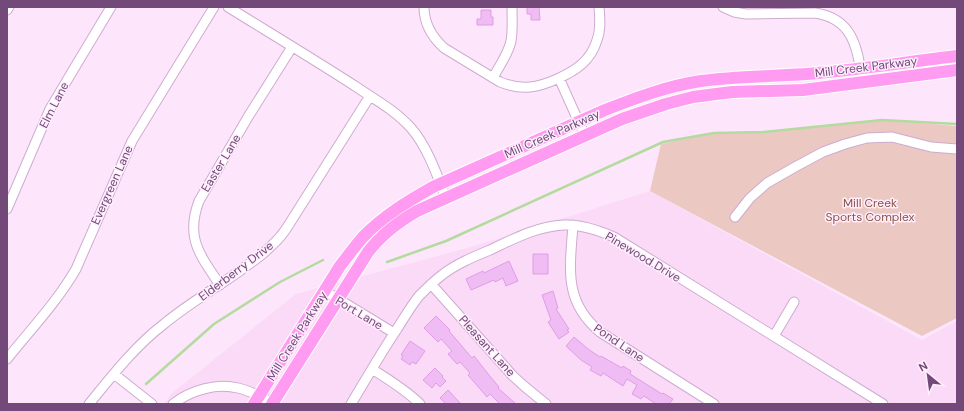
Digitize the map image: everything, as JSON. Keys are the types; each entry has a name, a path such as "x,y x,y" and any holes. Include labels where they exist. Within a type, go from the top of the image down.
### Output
{"main road":[{"name":"Mill Creek Parkway","path":"257,400 340,266 368,232 399,207 440,184 605,110 641,96 677,85 722,78 820,73 957,56"},
{"name":"Mill Creek Parkway","path":"272,404 368,252 385,233 417,211 585,136 642,112 666,104 693,97 733,92 803,90 957,70"}],"street":[{"name":"Elm Lane","path":"7,209 50,109 111,7"},
{"name":"Evergreen Lane","path":"7,359 58,298 76,269 132,141 214,7"},
{"path":"228,7 392,110 402,118 419,139 446,198"},
{"path":"424,7 425,18 429,28 436,40 444,48 500,82 519,87 530,87 545,84 573,71 582,64 590,56 598,40 600,28 599,7"},
{"path":"493,78 511,42 512,7"},
{"path":"723,7 742,14 781,10 815,13 836,20 850,34 855,43 863,83"},
{"name":"Easter Lane","path":"220,285 200,254 195,242 195,211 199,201 248,117 292,47"},
{"path":"559,78 585,136"},
{"name":"Elderberry Drive","path":"89,404 129,356 162,324 220,285 270,247 288,226 370,96"},
{"path":"735,217 750,198 767,184 823,152 845,144 867,138 892,137 931,147 957,149"},
{"name":"Pinewood Drive","path":"351,404 412,305 431,284 442,275 455,266 535,230 550,226 573,225 590,228 614,237 883,404"},
{"name":"Pond Lane","path":"573,225 570,274 571,286 574,298 586,318 600,332 714,404"},
{"name":"Pleasant Lane","path":"431,284 513,376 546,404"},
{"name":"Port Lane","path":"325,291 394,333"},
{"path":"774,336 794,302"},
{"path":"372,369 406,392 420,404"},
{"path":"114,374 152,404"},
{"path":"173,404 195,392 208,388 220,387 238,388 257,400 272,404"}],"shaded area":[{"path":"650,191 922,340 957,321 957,404 164,404 171,394 296,294 471,247"}],"green space":[{"name":"Mill Creek Sports Complex","path":"882,120 957,126 957,318 922,336 650,191 661,144 714,133 760,132"}],"building":[{"path":"527,7 539,7 540,20 531,20 531,14 527,14"},
{"path":"481,10 491,10 493,25 477,25 477,19 481,19"},
{"path":"533,254 548,254 548,274 533,274"},
{"path":"509,261 518,281 506,286 503,278 495,282 494,280 471,290 466,279 483,271 484,273"},
{"path":"553,291 558,308 556,309 569,329 567,330 569,332 559,339 548,322 551,320 542,295"},
{"path":"436,316 450,330 449,331 472,358 474,356 499,387 498,388 516,404 500,404 490,394 487,397 468,375 470,373 460,362 457,364 448,354 452,351 441,339 438,342 424,328"},
{"path":"574,337 600,357 601,356 622,368 623,366 631,371 630,374 662,394 663,393 673,399 669,404 656,404 644,396 641,399 632,394 637,385 627,379 623,386 603,373 601,376 590,370 592,367 581,360 566,346"},
{"path":"410,341 425,351 416,364 412,362 410,365 401,359 403,356 401,355"},
{"path":"435,368 446,381 440,387 436,383 432,388 423,380"},
{"path":"448,390 461,404 446,404 440,398"}],"waterway":[{"path":"387,262 446,241 663,142 714,133 764,132 882,120 957,124"},
{"path":"146,384 214,324 280,282 323,260"}]}
